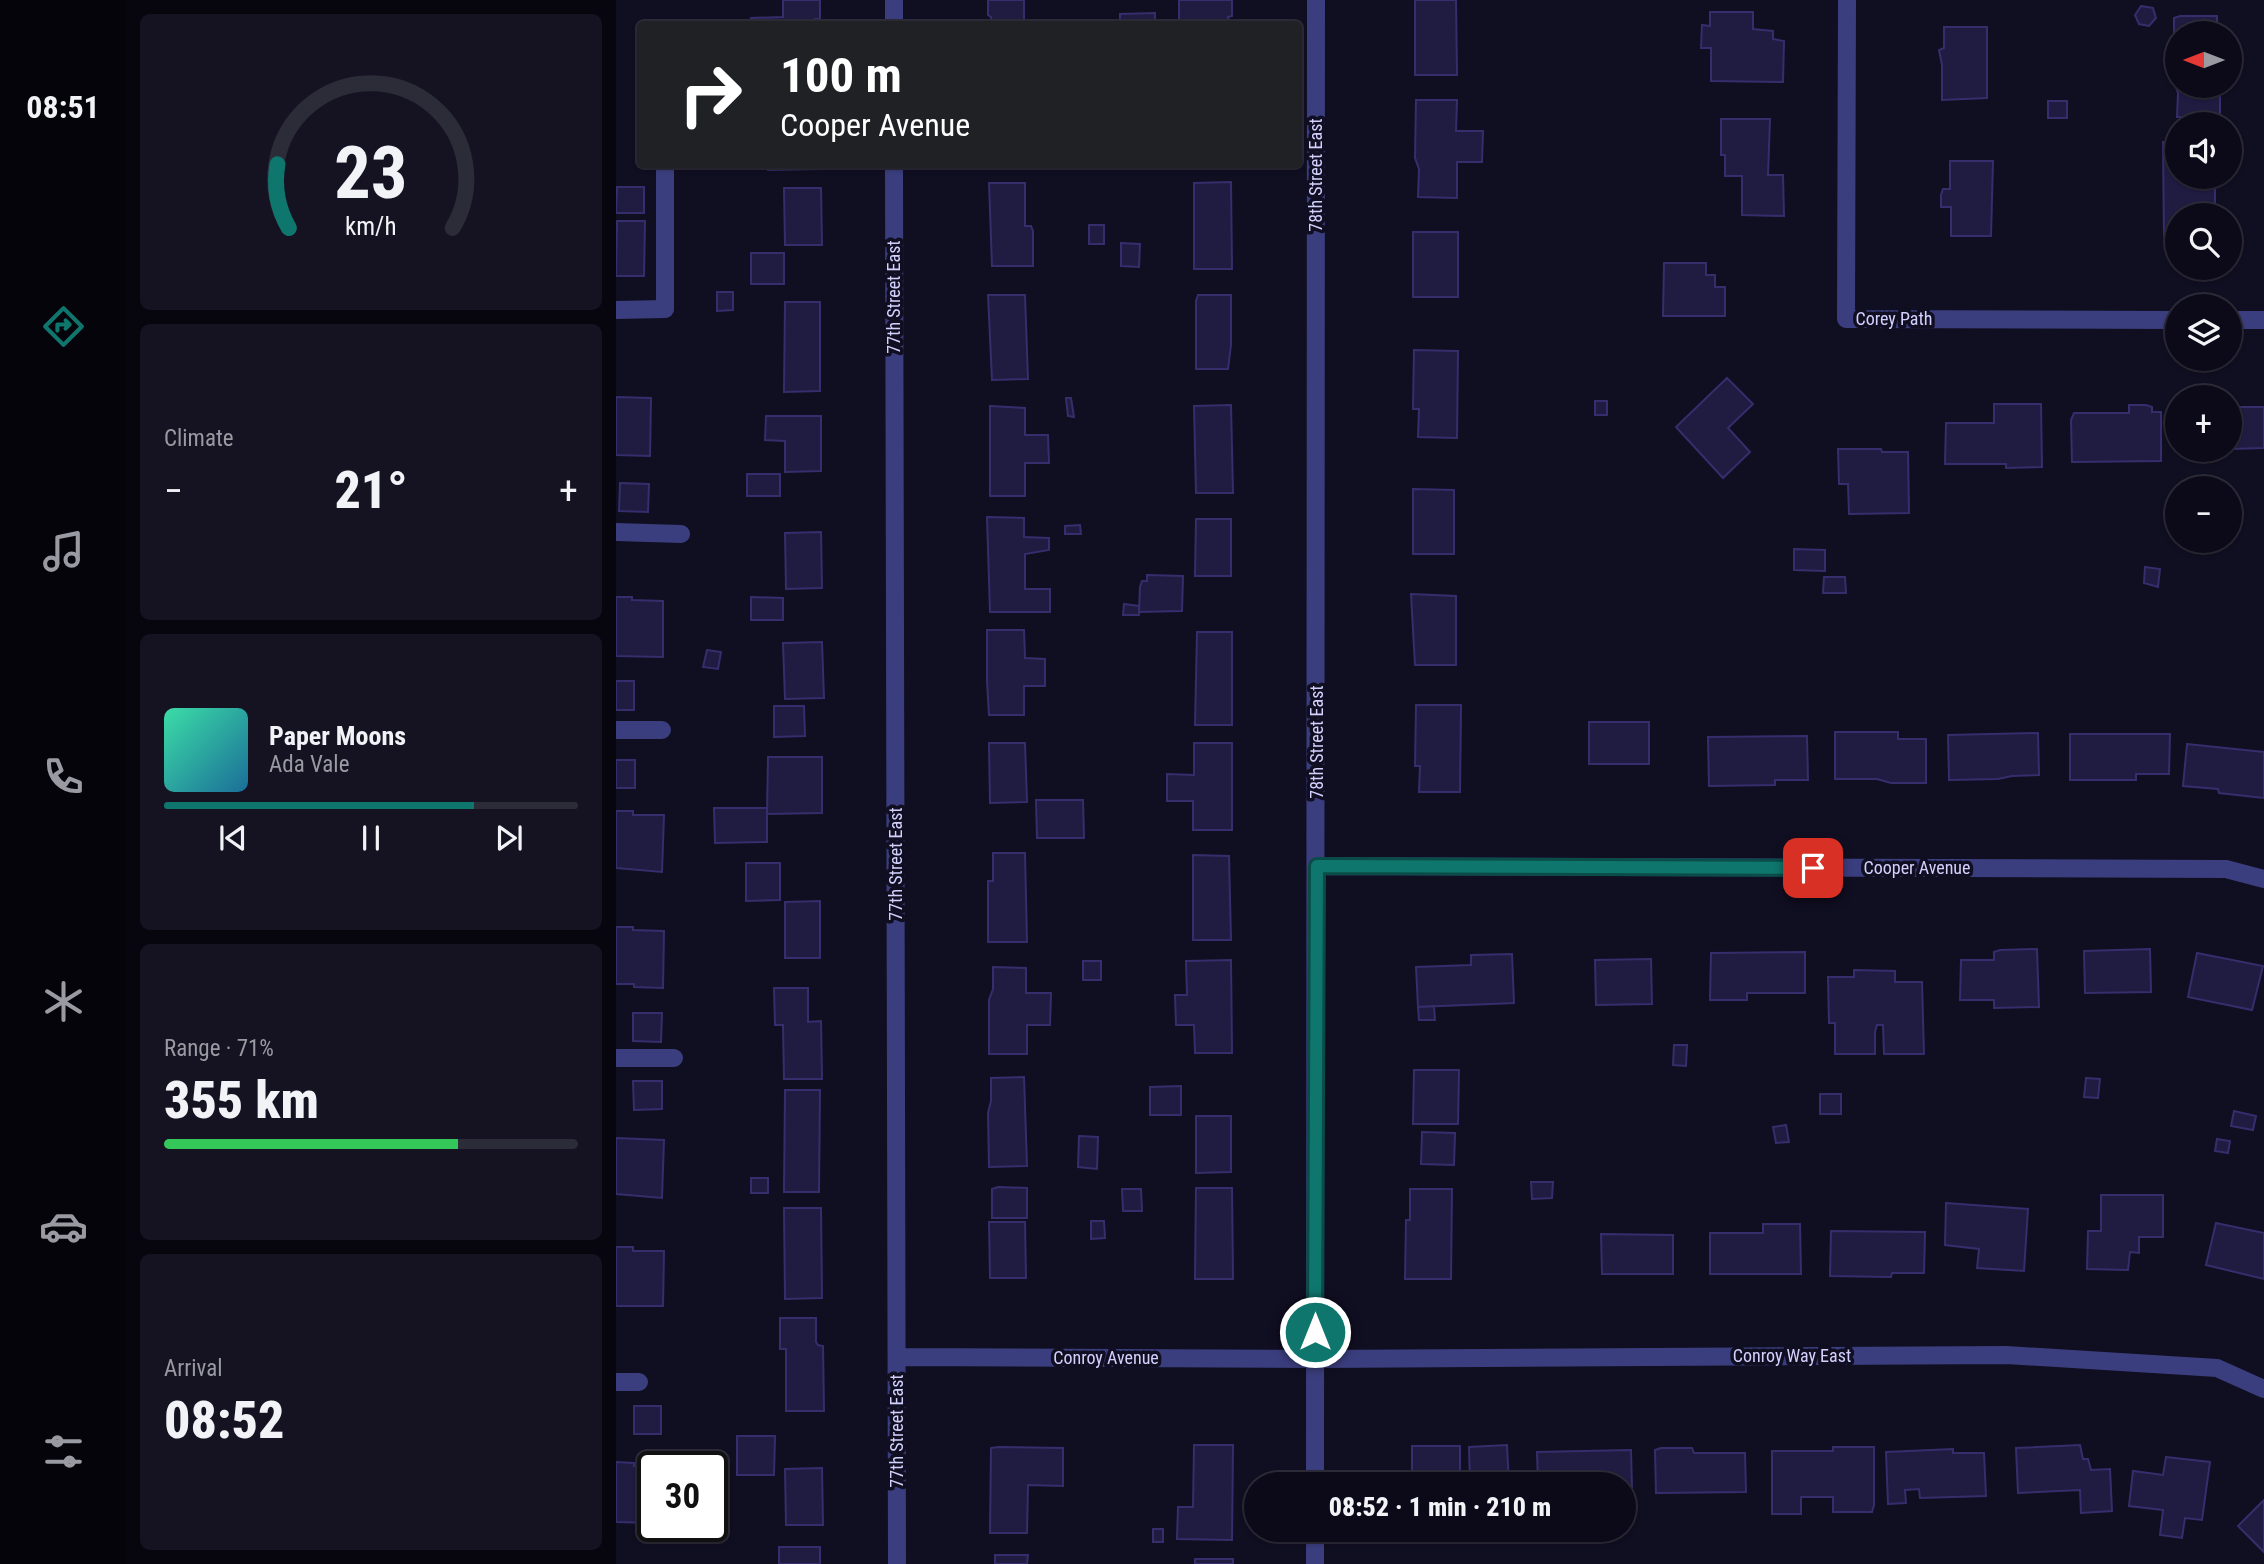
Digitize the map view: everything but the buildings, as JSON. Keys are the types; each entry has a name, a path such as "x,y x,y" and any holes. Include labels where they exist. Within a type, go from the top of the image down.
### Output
{"street":[{"path":"894,0 894,21"},
{"name":"78th Street East","path":"1315,1472 1316,0"},
{"name":"Corey Path","path":"1847,0 1846,318 2165,320"},
{"path":"616,310 665,309 665,168"},
{"name":"77th Street East","path":"894,168 897,1564"},
{"path":"2242,320 2264,320"},
{"path":"616,532 681,534"},
{"path":"616,730 662,730"},
{"name":"Cooper Avenue","path":"1317,866 2226,869 2264,879"},
{"path":"616,1058 674,1058"},
{"name":"Conroy Way East","path":"1315,1359 2006,1355 2217,1368 2264,1389"},
{"name":"Conroy Avenue","path":"897,1357 1315,1359"},
{"path":"616,1382 639,1382"},
{"path":"1315,1542 1315,1564"}],"route":[{"path":"1315,1332 1317,866 1813,868"}]}
